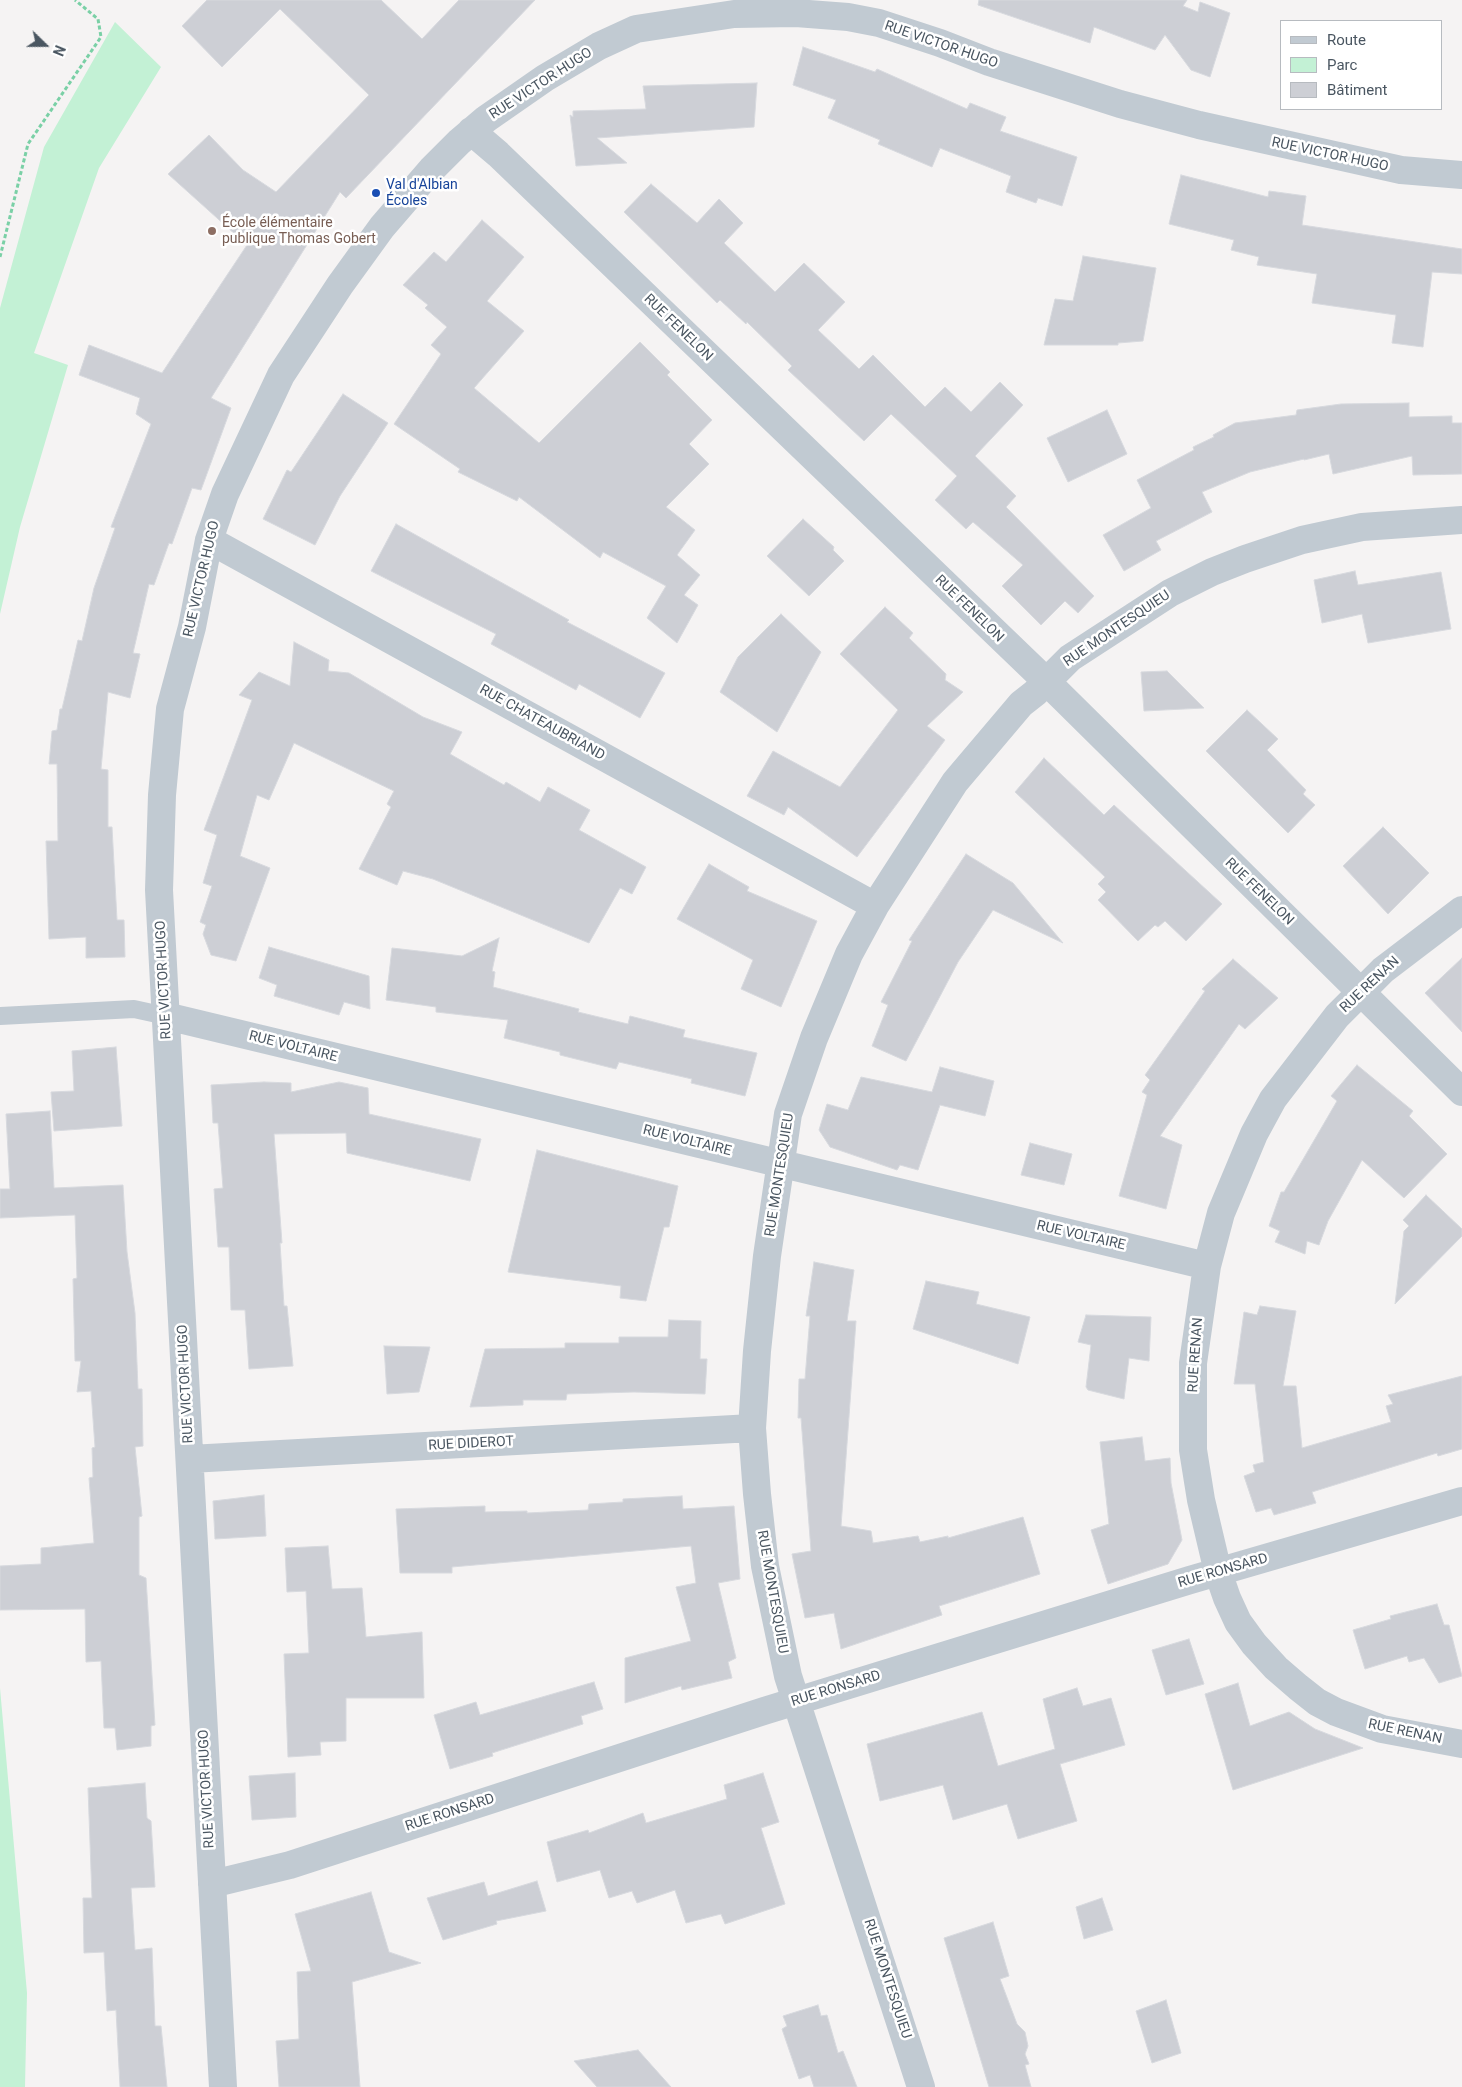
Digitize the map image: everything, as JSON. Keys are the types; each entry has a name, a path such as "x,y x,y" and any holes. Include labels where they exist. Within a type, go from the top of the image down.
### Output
{"street":[{"name":"RUE VICTOR HUGO","path":"223,2087 159,890 162,795 170,709 192,627 209,540 225,494 280,375 340,285 382,227 432,169 471,131 545,78 599,46 636,30 734,14 796,13 848,17 878,23 940,43 988,62 1120,104 1199,125 1401,170 1462,175"},
{"name":"RUE FENELON","path":"471,131 498,154 1000,639 1046,681 1462,1092"},
{"name":"RUE MONTESQUIEU","path":"921,2087 788,1676 765,1566 752,1428 757,1351 788,1114 814,1038 849,954 875,906 955,782 1021,704 1070,658 1170,592 1212,572 1302,540 1353,529 1419,521 1462,520"},
{"name":"RUE CHATEAUBRIAND","path":"209,540 875,906"},
{"name":"RUE RENAN","path":"1462,910 1383,970 1337,1016 1273,1099 1236,1173 1220,1214 1208,1266 1193,1363 1193,1450 1201,1500 1218,1572 1238,1622 1254,1644 1276,1668 1317,1702 1350,1718 1382,1729 1462,1744"},
{"name":"RUE VOLTAIRE","path":"166,1016 1208,1266"},
{"name":"RUE DIDEROT","path":"190,1459 752,1428"},
{"name":"RUE RONSARD","path":"212,1884 290,1864 797,1701 1218,1572 1462,1501"}],"lane":[{"path":"0,1016 134,1009 166,1016"}],"path":[{"path":"0,257 28,144 101,37 98,20 75,0"}],"green space":[{"path":"115,22 161,67 99,168 34,353 68,365 20,527 0,614 0,308 44,147"},
{"path":"0,1688 27,1993 25,2087 0,2087"}],"building":[{"path":"207,0 381,0 422,39 459,0 535,0 346,198 340,192 211,398 231,408 201,490 192,488 172,544 169,543 154,585 149,584 133,653 140,654 130,698 108,692 101,769 108,770 108,827 112,827 117,920 124,920 125,957 86,958 86,937 49,939 46,841 58,841 57,764 49,764 52,731 57,730 60,709 62,709 78,640 82,641 94,588 115,528 111,527 151,424 136,414 140,398 79,375 89,345 162,373 247,245 168,174 209,135 243,170 276,192 369,95 280,9 222,67 182,26"},
{"path":"979,0 1187,0 1183,6 1198,12 1200,2 1230,13 1210,77 1191,70 1165,35 1155,50 1094,27 1090,43 978,5"},
{"path":"803,47 875,72 877,69 967,109 970,103 1006,117 1000,131 1077,157 1062,206 1038,198 1036,203 1006,192 1011,176 940,148 932,167 878,144 880,140 828,118 836,100 793,85"},
{"path":"757,83 754,127 597,138 627,163 576,166 570,115 573,117 573,111 646,109 643,86"},
{"path":"1181,175 1268,197 1269,191 1306,196 1302,225 1462,249 1462,274 1432,272 1423,347 1392,343 1396,315 1312,303 1317,274 1257,265 1259,257 1231,250 1234,240 1169,224"},
{"path":"651,184 697,223 719,199 743,223 724,243 775,292 804,263 845,302 818,330 859,369 873,355 925,407 945,387 971,412 1000,382 1023,405 975,456 1016,496 1006,507 1094,596 1078,613 1065,601 1041,625 1002,586 1023,565 973,522 966,529 935,500 957,476 891,414 864,441 788,370 792,366 747,322 746,324 720,300 717,303 624,212"},
{"path":"482,220 524,257 487,301 524,331 474,388 539,443 640,342 670,372 667,375 712,420 689,444 709,464 666,507 695,530 677,555 700,575 684,595 698,605 677,643 647,618 666,586 603,552 600,558 519,497 517,501 458,472 460,469 394,424 441,354 431,345 447,327 425,308 428,305 403,285 434,252 446,262"},
{"path":"1083,256 1156,268 1143,341 1118,343 1118,345 1044,345 1055,299 1073,301"},
{"path":"343,394 388,423 340,496 315,545 263,519 287,470 291,472"},
{"path":"1409,403 1409,417 1452,416 1452,423 1462,423 1462,474 1413,475 1412,456 1333,474 1329,454 1250,472 1202,492 1212,512 1156,541 1161,550 1124,571 1103,535 1151,508 1137,480 1194,450 1193,447 1214,437 1213,435 1235,423 1296,415 1297,410 1341,404"},
{"path":"1107,410 1127,454 1068,482 1047,438"},
{"path":"803,519 834,547 833,550 844,561 809,596 767,556"},
{"path":"396,524 569,620 567,622 665,673 640,718 579,684 576,690 491,644 496,634 371,571"},
{"path":"1355,571 1358,585 1441,572 1451,629 1368,643 1362,614 1322,623 1314,580"},
{"path":"885,607 913,633 909,638 946,674 945,680 963,692 927,726 945,740 857,857 788,807 784,815 747,796 773,751 840,787 898,710 840,654"},
{"path":"781,614 821,652 777,732 720,692 738,657"},
{"path":"294,642 329,660 328,671 349,673 423,717 462,732 450,754 504,785 506,782 540,802 548,787 590,810 579,830 646,867 632,894 620,888 589,943 433,879 403,871 397,885 359,869 391,807 387,804 394,791 294,743 269,800 257,795 240,856 270,868 236,961 211,955 203,934 206,925 200,922 212,886 203,883 217,835 204,830 252,700 239,695 259,672 290,686"},
{"path":"1167,671 1204,708 1144,711 1141,672"},
{"path":"1247,710 1278,739 1267,750 1306,790 1303,794 1315,805 1288,833 1206,751"},
{"path":"1044,758 1104,815 1114,805 1222,904 1186,941 1165,921 1158,927 1155,925 1138,941 1098,900 1106,892 1098,884 1105,877 1015,792"},
{"path":"1383,827 1429,873 1388,914 1343,866"},
{"path":"966,854 1013,883 1063,943 993,910 958,962 906,1061 872,1046 888,1005 881,1002 912,941 909,940"},
{"path":"709,864 749,887 747,891 817,921 781,1007 741,989 753,960 677,919"},
{"path":"499,938 492,971 495,972 493,987 579,1009 578,1012 628,1024 630,1016 685,1030 683,1037 757,1053 745,1096 691,1083 692,1079 619,1062 616,1069 504,1038 508,1020 436,1012 436,1007 386,1000 392,948 462,956"},
{"path":"269,947 369,976 370,1009 344,1002 339,1015 274,996 277,985 259,978"},
{"path":"1462,958 1462,1032 1425,993"},
{"path":"1233,959 1278,998 1245,1029 1239,1024 1160,1136 1182,1145 1166,1209 1119,1196 1147,1095 1142,1092 1150,1080 1145,1075 1205,991 1202,989"},
{"path":"116,1047 122,1126 54,1131 51,1092 74,1091 72,1051"},
{"path":"1357,1065 1413,1111 1409,1116 1447,1154 1404,1198 1362,1160 1328,1221 1319,1245 1307,1241 1305,1254 1275,1242 1280,1231 1269,1226 1281,1192 1284,1192 1337,1101 1331,1096"},
{"path":"940,1067 994,1081 985,1116 940,1105 918,1170 900,1165 897,1170 830,1147 819,1130 827,1104 848,1110 861,1077 932,1092"},
{"path":"264,1082 291,1083 291,1092 339,1082 368,1088 369,1114 481,1139 470,1181 347,1153 346,1133 274,1134 282,1243 280,1243 284,1306 287,1306 293,1366 249,1369 245,1310 231,1310 229,1247 218,1247 214,1189 223,1188 218,1123 213,1123 211,1085"},
{"path":"50,1111 54,1188 123,1185 127,1252 135,1313 138,1389 142,1389 143,1446 135,1447 142,1516 139,1517 139,1575 146,1578 155,1725 151,1726 151,1746 117,1750 115,1728 104,1728 101,1661 86,1662 85,1609 0,1610 0,1566 41,1564 41,1548 94,1543 89,1478 93,1477 92,1448 95,1447 91,1391 77,1392 81,1361 75,1361 73,1279 77,1278 75,1215 0,1218 0,1189 10,1189 6,1114"},
{"path":"1030,1143 1072,1154 1064,1185 1021,1175"},
{"path":"537,1150 678,1186 669,1227 664,1227 646,1301 620,1298 621,1286 508,1272"},
{"path":"1426,1195 1462,1229 1462,1236 1395,1304 1404,1231 1409,1226 1403,1220"},
{"path":"814,1262 854,1270 847,1321 856,1321 841,1526 871,1531 873,1543 918,1536 920,1542 948,1536 948,1538 1023,1517 1040,1574 939,1606 942,1615 841,1649 834,1613 805,1618 792,1554 811,1551 801,1418 798,1418 799,1379 805,1379 810,1316 806,1316"},
{"path":"926,1281 979,1292 976,1304 1030,1317 1018,1364 913,1329"},
{"path":"1260,1306 1296,1311 1283,1386 1296,1386 1302,1448 1391,1422 1386,1406 1393,1404 1388,1395 1462,1376 1462,1449 1438,1456 1437,1453 1312,1492 1316,1503 1274,1515 1271,1508 1256,1512 1244,1476 1255,1472 1253,1465 1264,1462 1255,1384 1234,1384 1244,1312 1257,1315"},
{"path":"1086,1315 1151,1317 1149,1361 1129,1358 1124,1399 1088,1390 1086,1387 1091,1345 1078,1342"},
{"path":"669,1320 701,1321 700,1359 707,1359 705,1394 634,1392 567,1394 566,1400 523,1400 523,1405 470,1407 485,1349 565,1348 565,1343 619,1343 619,1337 668,1337"},
{"path":"384,1346 430,1347 419,1392 387,1394"},
{"path":"1142,1437 1145,1461 1170,1458 1171,1483 1182,1540 1168,1564 1108,1584 1091,1530 1109,1524 1100,1442"},
{"path":"264,1495 266,1536 215,1539 213,1501"},
{"path":"682,1496 683,1509 734,1506 740,1579 718,1583 736,1658 728,1662 732,1678 682,1690 681,1686 625,1703 625,1658 691,1641 676,1587 696,1583 691,1546 452,1567 452,1573 400,1573 396,1509 485,1506 485,1512 527,1511 527,1513 588,1510 589,1504 623,1502 623,1499"},
{"path":"328,1546 332,1589 362,1588 366,1637 422,1632 424,1698 346,1698 346,1741 320,1742 321,1755 288,1757 284,1654 309,1653 306,1591 287,1592 285,1548"},
{"path":"1437,1604 1444,1625 1449,1625 1462,1676 1439,1683 1424,1658 1409,1662 1407,1656 1365,1669 1353,1630 1391,1619 1390,1616"},
{"path":"1189,1639 1204,1684 1166,1695 1152,1650"},
{"path":"594,1682 603,1709 581,1716 583,1724 492,1753 493,1756 450,1769 434,1715 476,1702 480,1715"},
{"path":"1238,1683 1250,1726 1289,1712 1315,1729 1363,1748 1233,1790 1205,1694"},
{"path":"1077,1688 1083,1706 1111,1698 1125,1745 1060,1764 1077,1821 1018,1839 1007,1804 953,1820 943,1785 880,1801 867,1744 982,1712 998,1766 1055,1749 1043,1699"},
{"path":"295,1773 296,1817 252,1820 249,1776"},
{"path":"763,1773 779,1822 761,1828 785,1904 725,1924 721,1914 686,1923 675,1890 637,1903 632,1891 609,1898 600,1870 557,1882 547,1842 588,1830 589,1833 643,1813 646,1823 727,1799 724,1785"},
{"path":"145,1783 147,1818 151,1821 155,1887 131,1888 135,1950 152,1948 155,2026 161,2026 167,2087 120,2087 116,2010 107,2011 104,1952 84,1953 83,1898 92,1898 88,1788"},
{"path":"537,1881 546,1911 496,1921 497,1924 443,1940 427,1898 484,1882 488,1896"},
{"path":"371,1892 389,1952 421,1963 352,1982 360,2087 279,2087 276,2041 299,2039 297,1972 311,1971 295,1914"},
{"path":"1102,1898 1113,1930 1084,1939 1076,1907"},
{"path":"993,1922 1009,1976 1000,1979 1017,2024 1025,2032 1028,2046 1025,2054 1029,2064 1025,2065 1031,2087 989,2087 944,1938"},
{"path":"1166,2000 1181,2053 1152,2063 1136,2011"},
{"path":"818,2005 821,2016 827,2015 838,2053 843,2051 857,2087 814,2087 810,2075 799,2079 782,2029 787,2026 783,2016"},
{"path":"638,2050 671,2087 597,2087 574,2061"}],"place":[{"name":"Val d'Albian Écoles","path":"376,193"},
{"name":"École élémentaire publique Thomas Gobert","path":"212,231"}]}
